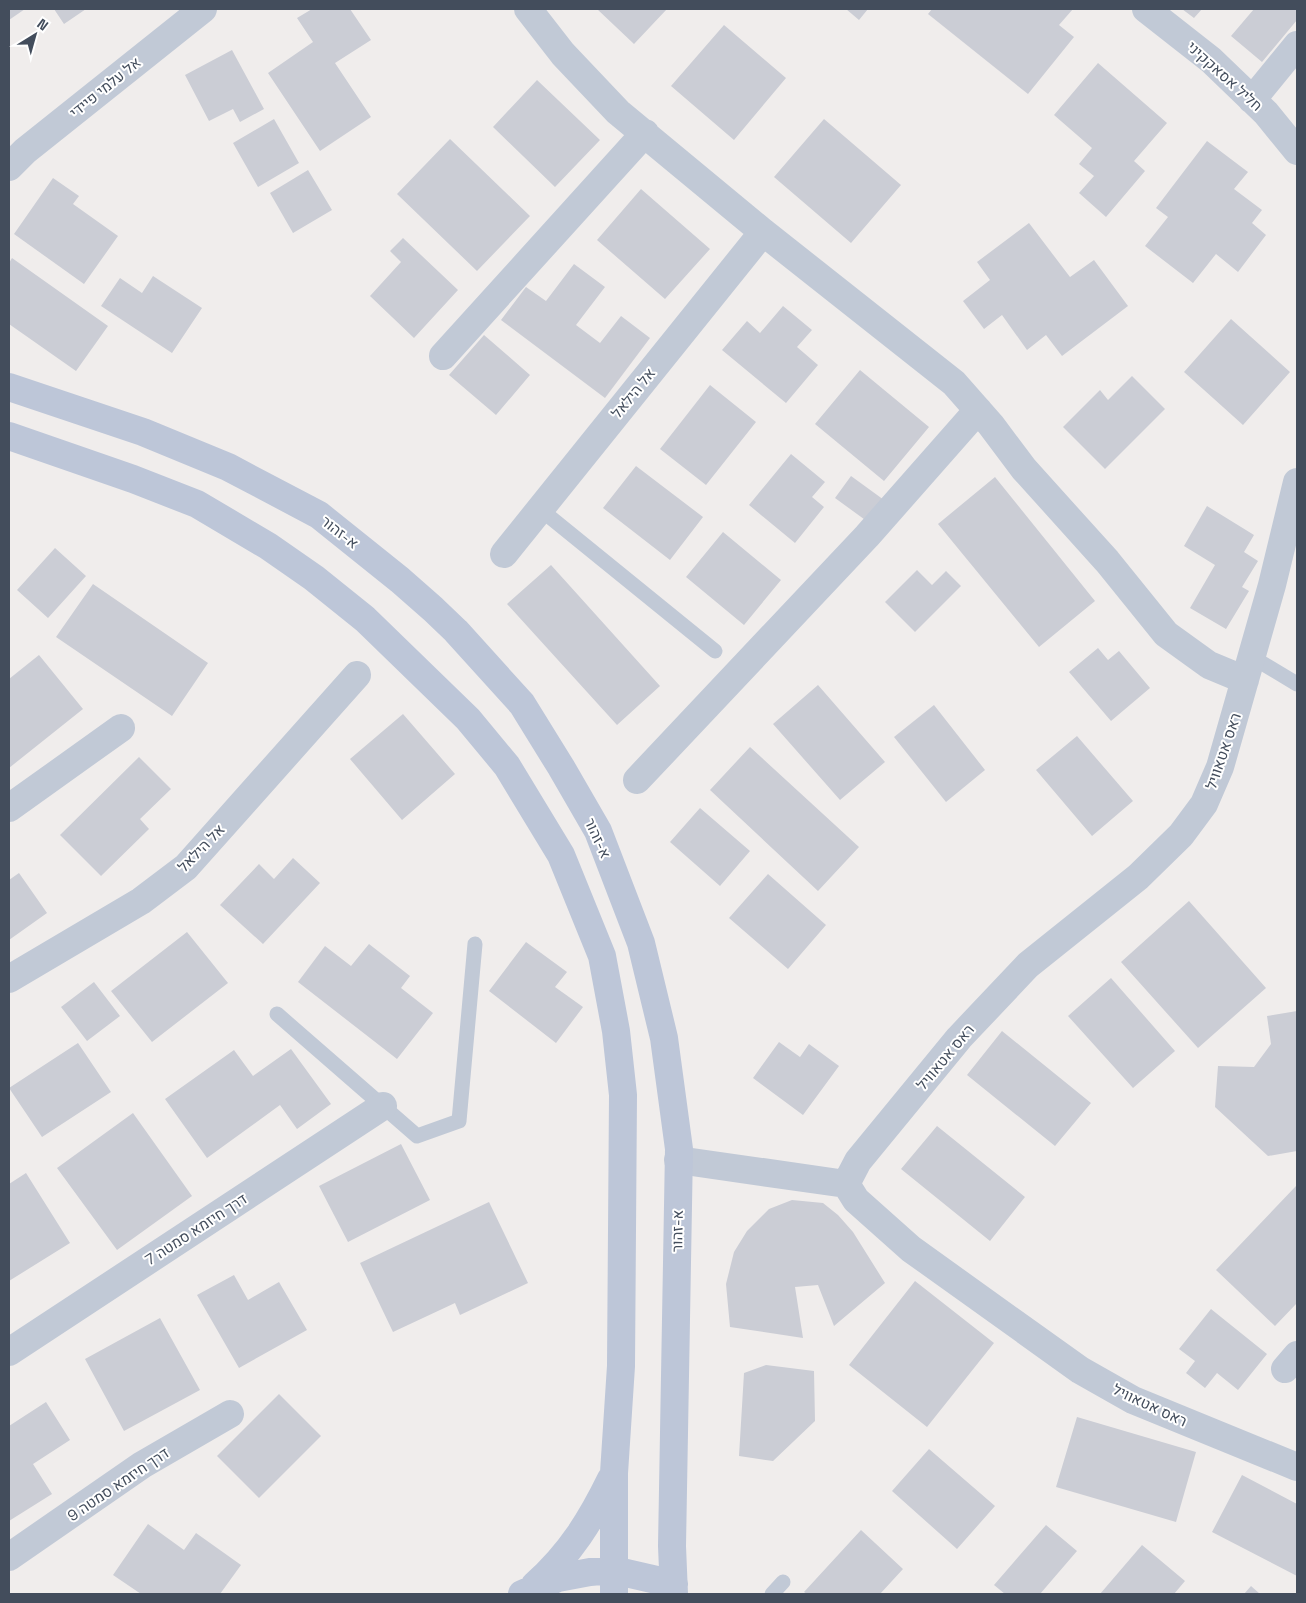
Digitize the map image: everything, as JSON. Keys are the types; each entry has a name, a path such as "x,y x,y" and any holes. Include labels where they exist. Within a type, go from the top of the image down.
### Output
{"main road":[{"name":"א-זהור","path":"9,387 143,432 228,467 319,515 433,609 456,631 522,704 598,831 641,943 664,1038 678,1148 672,1546 674,1589"},
{"path":"9,436 133,479 198,504 268,546 314,578 365,619 468,719 507,766 561,854 602,956 616,1031 624,1094 621,1366 614,1473 614,1582"},
{"path":"524,1593 547,1574 577,1539 614,1473"},
{"path":"524,1593 558,1578 590,1572 614,1582 674,1589"},
{"path":"645,1594 674,1589"}],"street":[{"name":"אל עלמי פיידי","path":"9,167 25,151 203,9"},
{"path":"528,9 570,62 618,112 763,232 954,383 978,410 1024,469 1107,561 1166,634 1209,665 1248,668"},
{"name":"חליל אסאקקיני","path":"1146,9 1211,60 1266,113 1297,151"},
{"path":"1252,100 1297,46"},
{"path":"443,356 644,134"},
{"name":"אל הילאל","path":"504,554 763,232"},
{"path":"637,780 867,536 978,410"},
{"name":"ראס אטאוויל","path":"1297,482 1272,585 1220,767 1204,804 1181,835 1138,877 1028,965 959,1038 858,1161 846,1184 856,1200 911,1249 1080,1370 1134,1400 1297,1467"},
{"name":"אל הילאל","path":"9,979 141,901 186,867 357,675"},
{"path":"9,808 121,728"},
{"name":"דרך חיזמא סמטה 7","path":"9,1352 383,1106"},
{"path":"678,1160 846,1184"},
{"name":"דרך חיזמא סמטה 9","path":"9,1557 142,1466 230,1414"}],"lane":[{"path":"540,509 715,651"},
{"path":"1248,668 1297,684"},
{"path":"277,1014 417,1136 459,1121 475,944"},
{"path":"772,1594 783,1582"}],"building":[{"path":"9,9 25,9 9,20"},
{"path":"54,9 86,9 64,24"},
{"path":"312,9 350,9 371,40 335,63 371,117 320,151 268,73 313,42 297,18"},
{"path":"597,9 667,9 634,44"},
{"path":"846,9 868,9 859,20"},
{"path":"932,9 1073,9 1059,25 1074,37 1028,94 928,14"},
{"path":"1182,9 1202,9 1194,18"},
{"path":"1254,9 1297,9 1297,20 1262,62 1231,36"},
{"path":"724,25 786,78 734,140 671,86"},
{"path":"232,50 264,109 240,122 233,109 209,121 185,75"},
{"path":"1098,63 1167,123 1134,161 1145,171 1106,217 1079,193 1094,176 1079,164 1092,148 1054,115"},
{"path":"537,80 600,140 555,187 493,127"},
{"path":"274,119 299,163 258,187 233,143"},
{"path":"824,119 901,185 851,243 774,177"},
{"path":"450,139 530,216 477,271 397,194"},
{"path":"1207,141 1248,172 1234,189 1262,210 1252,223 1266,235 1238,272 1216,254 1193,283 1145,246 1168,217 1156,208"},
{"path":"308,170 332,210 293,233 270,193"},
{"path":"53,178 79,196 73,204 118,236 84,284 14,234"},
{"path":"641,189 710,249 665,299 597,240"},
{"path":"1029,223 1070,277 1094,260 1128,306 1062,356 1046,335 1027,350 1002,315 984,329 963,301 990,280 977,262"},
{"path":"403,238 458,290 414,338 370,296 401,262 390,251"},
{"path":"12,258 108,326 76,371 9,324 9,263"},
{"path":"574,264 605,287 576,325 600,343 621,316 650,338 605,398 501,320 526,287 546,301"},
{"path":"153,276 202,308 172,353 101,306 120,278 142,293"},
{"path":"783,306 812,330 797,347 818,365 786,403 722,350 747,321 760,333"},
{"path":"1231,319 1290,372 1243,425 1184,372"},
{"path":"484,335 530,375 496,415 449,375"},
{"path":"860,370 929,427 884,481 815,424"},
{"path":"1132,376 1165,409 1105,469 1063,427 1100,390 1108,400"},
{"path":"710,385 756,422 706,485 660,449"},
{"path":"791,454 825,482 812,497 824,507 795,543 749,505"},
{"path":"636,466 703,517 670,560 603,508"},
{"path":"851,476 884,500 868,522 835,498"},
{"path":"995,477 1095,601 1039,647 938,524"},
{"path":"1207,506 1254,535 1244,552 1258,561 1242,587 1249,591 1226,629 1190,608 1215,565 1184,546"},
{"path":"723,532 781,580 744,625 686,577"},
{"path":"55,548 86,576 48,618 17,590"},
{"path":"551,565 660,686 617,725 507,604"},
{"path":"917,570 932,585 946,571 961,586 915,632 885,602"},
{"path":"93,584 208,663 172,716 56,637"},
{"path":"1098,648 1108,660 1119,651 1150,688 1111,721 1069,672"},
{"path":"39,655 83,709 9,768 9,679"},
{"path":"818,685 885,762 840,800 773,724"},
{"path":"934,705 985,770 946,802 894,737"},
{"path":"403,714 455,774 402,820 350,759"},
{"path":"1077,736 1133,801 1092,836 1036,770"},
{"path":"750,747 859,847 818,891 710,790"},
{"path":"139,757 171,789 140,819 149,829 101,876 60,835"},
{"path":"700,808 750,851 720,886 670,842"},
{"path":"293,858 320,883 263,944 220,905 259,864 274,879"},
{"path":"19,873 47,913 9,940 9,880"},
{"path":"768,874 826,925 788,969 729,918"},
{"path":"1189,901 1266,988 1198,1048 1121,962"},
{"path":"187,932 228,983 152,1042 111,991"},
{"path":"526,942 567,972 555,987 583,1007 556,1043 489,991"},
{"path":"369,944 410,976 401,988 433,1013 397,1059 298,982 325,946 351,966"},
{"path":"1111,978 1175,1051 1133,1088 1068,1016"},
{"path":"94,982 120,1016 87,1041 61,1007"},
{"path":"1297,1011 1297,1151 1268,1156 1215,1107 1218,1066 1254,1067 1271,1044 1267,1016"},
{"path":"1002,1031 1091,1103 1055,1146 967,1075"},
{"path":"779,1042 800,1057 809,1044 839,1066 803,1115 753,1078"},
{"path":"78,1043 111,1092 42,1137 9,1088"},
{"path":"291,1049 331,1104 297,1129 280,1105 207,1158 165,1099 234,1050 253,1076"},
{"path":"133,1113 192,1196 117,1250 57,1168"},
{"path":"937,1126 1025,1197 990,1241 901,1169"},
{"path":"401,1144 430,1200 348,1242 319,1186"},
{"path":"26,1173 70,1243 9,1281 9,1184"},
{"path":"1296,1186 1297,1303 1275,1326 1216,1270"},
{"path":"792,1200 823,1203 838,1215 853,1232 885,1283 834,1326 818,1285 795,1287 803,1338 730,1327 726,1284 734,1252 747,1231 769,1209"},
{"path":"489,1202 528,1283 460,1315 455,1303 393,1332 360,1263"},
{"path":"234,1275 248,1300 279,1282 307,1330 239,1368 197,1295"},
{"path":"915,1281 994,1343 927,1427 849,1365"},
{"path":"1211,1309 1267,1354 1238,1390 1217,1373 1205,1388 1186,1373 1195,1361 1179,1349"},
{"path":"160,1318 200,1390 124,1431 85,1359"},
{"path":"766,1365 814,1371 815,1421 773,1461 739,1456 744,1373"},
{"path":"279,1394 321,1436 259,1498 217,1456"},
{"path":"46,1402 70,1440 33,1464 52,1494 9,1521 9,1426"},
{"path":"1077,1417 1196,1452 1176,1522 1056,1487"},
{"path":"929,1449 995,1506 957,1549 892,1491"},
{"path":"1242,1475 1297,1504 1297,1576 1212,1532"},
{"path":"148,1524 184,1550 196,1533 241,1565 220,1594 141,1594 113,1575"},
{"path":"1046,1525 1077,1551 1040,1594 1005,1594 994,1585"},
{"path":"861,1530 903,1569 880,1594 807,1594 804,1592"},
{"path":"1142,1545 1185,1581 1174,1594 1100,1594"},
{"path":"1251,1586 1260,1594 1244,1594"}]}
